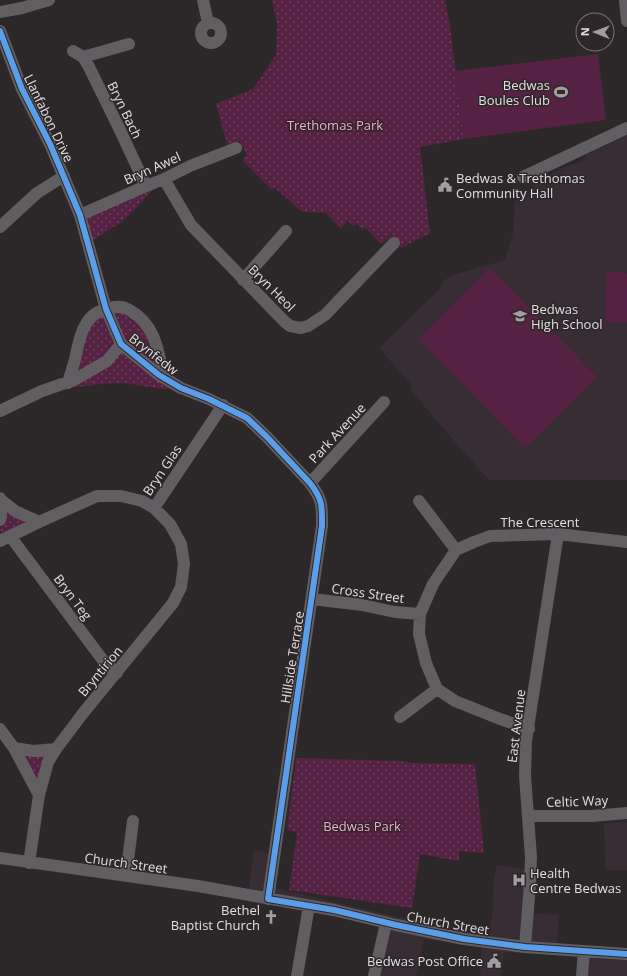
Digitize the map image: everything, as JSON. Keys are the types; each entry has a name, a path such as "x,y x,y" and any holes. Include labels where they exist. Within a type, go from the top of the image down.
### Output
{"street":[{"path":"0,12 22,8 50,0"},
{"path":"202,0 208,23"},
{"name":"Llanfabon Drive","path":"0,31 9,59 26,99 50,144 80,215"},
{"name":"Bryn Bach","path":"129,44 78,54 119,128 146,186"},
{"path":"523,177 627,128"},
{"name":"Bryn Awel","path":"80,215 164,179 190,166 236,148"},
{"path":"0,227 37,193 64,176"},
{"name":"Bryn Heol","path":"164,179 191,225 285,322 295,327 301,328 308,326 324,315 394,243"},
{"name":"Brynfedw","path":"80,215 106,308 121,344 181,388 223,405 247,418 267,437"},
{"path":"244,280 286,231"},
{"name":"Brynfedw","path":"106,308 115,306 128,309 147,324 155,341 164,377"},
{"path":"68,383 75,358 78,339 93,315 106,308"},
{"name":"Brynfedw","path":"0,411 42,391 68,383 107,360 121,344"},
{"name":"Park Avenue","path":"310,483 384,402"},
{"name":"Bryn Glas","path":"5,539 97,496 121,496 142,501 154,508 223,405"},
{"name":"Hillside Terrace","path":"267,437 310,483 322,502 322,526 268,899"},
{"path":"0,499 0,520"},
{"path":"0,499 15,511 39,522"},
{"path":"419,501 456,550 433,584 420,614 419,634 426,663 437,689 455,701 528,729"},
{"name":"Bryntirion","path":"29,863 39,796 48,762 56,749 174,603 181,587 184,564 181,544 170,524 154,508"},
{"name":"The Crescent","path":"456,550 490,536 558,534 627,542"},
{"name":"East Avenue","path":"525,947 531,857 525,776 526,741 558,534"},
{"name":"Bryn Teg","path":"5,539 105,663 117,673"},
{"name":"Cross Street","path":"312,599 362,605 395,612 420,614"},
{"path":"400,717 437,689"},
{"path":"0,729 14,748 39,796"},
{"path":"14,748 32,751 56,749"},
{"name":"Celtic Way","path":"528,816 592,816 627,813"},
{"path":"126,876 133,821"},
{"name":"Church Street","path":"0,858 198,886 309,906 464,939 525,947 627,954"},
{"path":"296,976 309,906"},
{"path":"374,976 386,922"},
{"path":"582,976 584,952"}],"shaded area":[{"name":"Bedwas High School","path":"627,136 627,480 489,480 410,389 412,385 385,355 381,348 384,343 440,289 444,281 450,276 505,260 513,234 515,200 531,192 532,184 569,165 582,162 586,155"},
{"path":"627,822 627,870 606,870 604,825 605,823"},
{"path":"254,850 280,855 275,888 443,928 489,936 493,906 494,879 497,865 527,870 524,913 559,915 557,946 627,950 627,976 588,976 589,958 504,952 501,976 480,976 482,947 424,939 416,976 370,976 381,926 247,901"}],"green space":[{"name":"Trethomas Park","path":"272,0 445,0 450,26 464,139 420,147 430,233 401,248 394,243 392,236 381,244 365,227 362,230 356,223 354,226 348,221 341,229 326,213 302,212 275,188 272,190 242,160 247,156 240,141 227,144 216,104 253,89 276,55 277,24"},
{"path":"598,54 606,120 464,139 455,71"},
{"path":"164,179 124,220 89,243 80,215"},
{"path":"490,268 597,377 525,448 418,339"},
{"path":"607,272 627,273 627,322 605,322"},
{"path":"106,309 140,317 164,377 181,388 162,389 124,383 78,387 55,387 68,383 78,339"},
{"path":"1,507 31,519 0,541"},
{"path":"14,748 56,749 39,795"},
{"name":"Bedwas Park","path":"296,758 475,764 484,853 459,851 459,861 420,854 412,908 289,890 297,832 287,830"}],"cycle path":[{"path":"0,31 22,89 50,144 80,215 106,309 121,344 159,375 181,388 209,399 247,418 310,483 320,499 322,508 322,526 268,899 334,910 464,939 525,947 627,954"}],"place":[{"name":"Bedwas Boules Club","path":"561,92"},
{"name":"Bedwas & Trethomas Community Hall","path":"445,185"},
{"name":"Bedwas High School","path":"520,316"},
{"name":"Health Centre Bedwas","path":"519,880"},
{"name":"Bethel Baptist Church","path":"271,917"},
{"name":"Bedwas Post Office","path":"494,961"}]}
